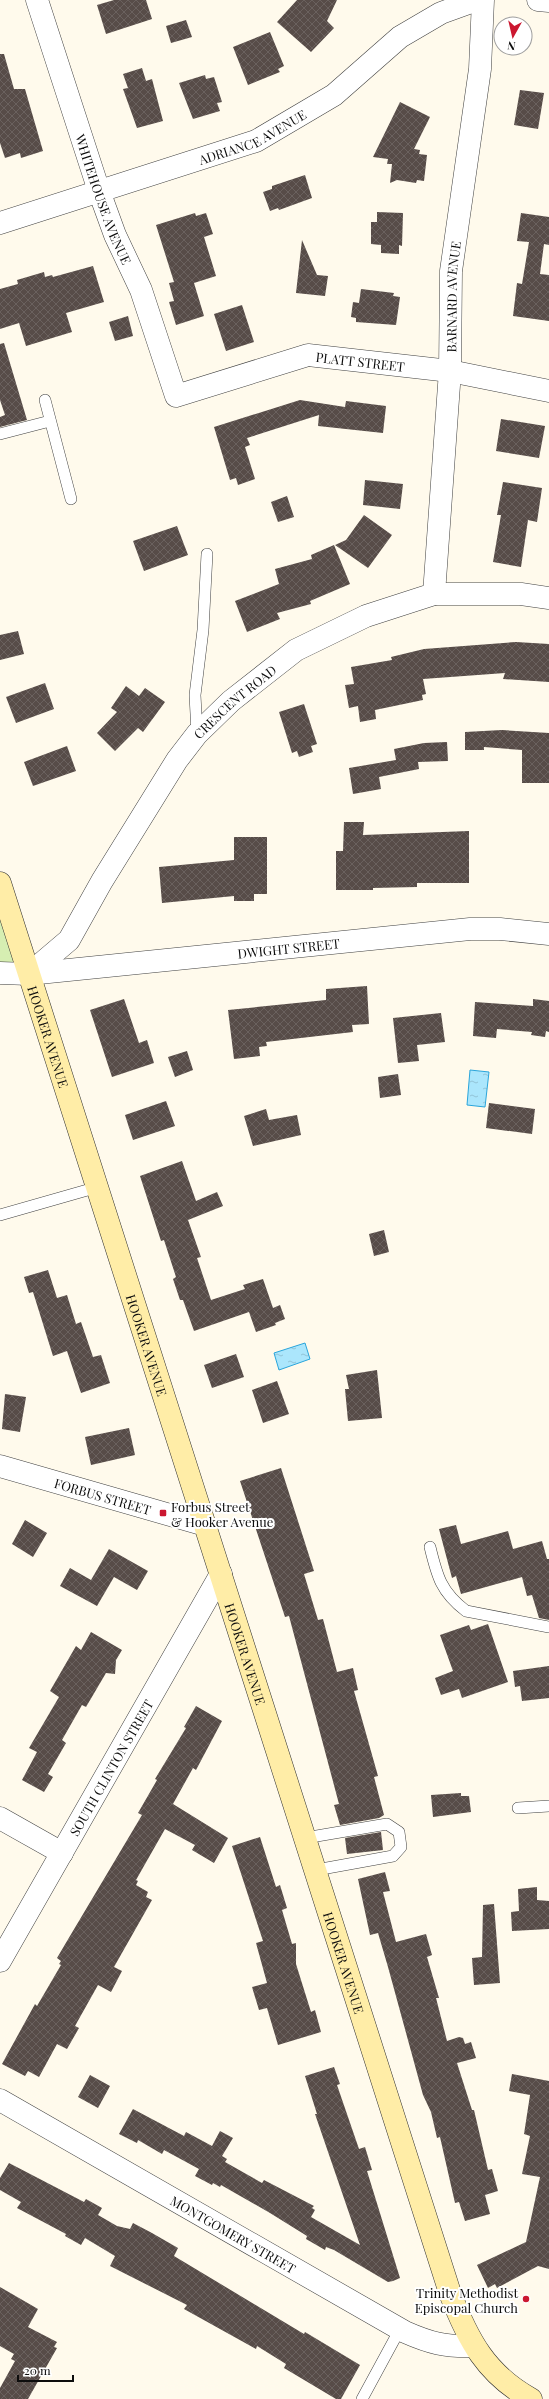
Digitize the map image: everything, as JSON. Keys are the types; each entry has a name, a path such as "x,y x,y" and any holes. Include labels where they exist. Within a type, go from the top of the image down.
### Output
{"street":[{"name":"WHITEHOUSE AVENUE","path":"37,0 99,191 115,235 141,290 176,396"},
{"name":"ADRIANCE AVENUE","path":"0,224 256,141 334,95 400,37 441,13 477,0"},
{"name":"BARNARD AVENUE","path":"434,594 450,371 451,271 480,69 483,0"},
{"path":"538,0 549,1"},
{"name":"PLATT STREET","path":"176,396 308,355 450,371 549,391"},
{"name":"CRESCENT ROAD","path":"29,974 69,940 102,881 177,760 197,734 231,701 296,650 366,616 434,594 521,594 549,598"},
{"name":"HOOKER AVENUE","path":"0,883 450,2293 473,2346 493,2372 531,2399"},
{"name":"DWIGHT STREET","path":"0,973 29,974 470,929 549,934"},
{"name":"FORBUS STREET","path":"0,1466 205,1525"},
{"name":"SOUTH CLINTON STREET","path":"0,1961 221,1574"},
{"path":"0,1818 62,1853"},
{"name":"MONTGOMERY STREET","path":"0,2100 400,2329 433,2344 453,2347 473,2346"}],"lane":[{"path":"45,400 71,499"},
{"path":"0,434 50,421"},
{"path":"197,734 195,695 203,630 207,554"},
{"path":"0,1215 98,1187"},
{"path":"430,1548 437,1578 456,1603 466,1611 549,1627"},
{"path":"518,1808 549,1806"},
{"path":"306,1838 387,1824 399,1832 401,1847 393,1856 316,1870"},
{"path":"362,2399 400,2329"}],"green space":[{"path":"0,883 29,974 0,973"}],"water":[{"path":"470,1070 489,1072 485,1107 467,1105"},
{"path":"305,1343 310,1359 279,1370 274,1353"}],"building":[{"path":"114,0 146,0 152,19 106,34 97,5"},
{"path":"297,0 337,0 327,21 334,28 311,52 277,22"},
{"path":"186,20 192,37 171,43 166,26"},
{"path":"270,32 284,66 278,69 280,72 248,85 233,47"},
{"path":"0,54 4,54 14,89 25,89 43,151 21,158 20,153 5,158 0,143"},
{"path":"142,68 146,81 152,79 163,121 137,128 123,89 128,88 123,74"},
{"path":"205,75 206,79 214,77 222,102 217,103 220,111 193,119 179,83"},
{"path":"520,90 544,93 538,129 514,125"},
{"path":"400,102 430,117 414,149 420,150 419,154 427,155 424,181 417,180 416,183 397,180 390,183 392,164 387,164 388,159 373,157"},
{"path":"305,175 312,198 279,210 278,208 270,211 263,192 272,189 272,186"},
{"path":"377,212 403,213 402,246 399,245 399,254 381,253 381,245 371,244 371,222 377,222"},
{"path":"195,213 196,216 206,213 213,234 204,237 216,276 194,283 204,316 176,325 169,302 174,301 169,283 174,282 156,225"},
{"path":"521,213 549,217 549,245 544,244 540,274 549,275 549,321 513,316 517,283 522,284 529,242 517,241"},
{"path":"302,240 317,275 328,276 325,296 296,293"},
{"path":"93,266 104,302 66,313 72,332 26,346 19,323 0,329 0,289 18,284 17,280 44,272 45,277 52,275 53,277"},
{"path":"361,289 394,293 393,296 400,297 396,325 356,322 356,318 351,317 353,302 359,303"},
{"path":"242,305 254,342 226,351 214,314"},
{"path":"128,316 133,336 115,341 109,322"},
{"path":"4,343 27,420 0,427 0,417 5,415 0,400 0,344"},
{"path":"300,400 345,407 346,401 386,406 383,433 318,426 319,415 247,438 250,445 245,447 255,479 238,485 236,478 230,480 214,427"},
{"path":"501,419 545,426 539,458 496,451"},
{"path":"365,480 403,484 400,509 363,505"},
{"path":"503,482 542,488 537,522 528,520 521,567 493,562 501,515 497,515"},
{"path":"287,496 294,517 278,522 271,502"},
{"path":"364,515 392,535 368,568 335,545 346,540"},
{"path":"177,526 188,555 144,571 133,541"},
{"path":"334,545 350,584 310,601 311,604 277,613 280,619 247,632 235,601 279,584 275,569 312,559 311,555"},
{"path":"18,631 24,654 0,660 0,635"},
{"path":"516,642 549,644 549,682 503,679 505,673 423,679 426,694 422,695 423,700 375,710 376,719 360,722 358,706 349,708 345,685 354,684 351,667 392,660 391,657 424,649"},
{"path":"45,683 54,709 16,723 6,697"},
{"path":"126,686 139,696 145,688 165,702 143,732 138,728 115,751 97,733 117,712 111,708"},
{"path":"304,704 317,744 311,746 313,752 299,757 297,751 292,753 279,712"},
{"path":"502,730 549,733 549,783 522,783 522,750 484,747 484,750 465,750 465,732"},
{"path":"447,742 448,761 418,762 419,769 379,777 381,789 353,794 349,768 396,760 394,749 424,743"},
{"path":"67,746 76,771 33,786 24,762"},
{"path":"344,822 364,822 363,835 469,831 469,883 417,883 417,887 373,888 373,890 336,890 336,851 343,851"},
{"path":"234,837 267,837 267,894 254,894 254,901 234,901 234,896 162,903 159,867 234,860"},
{"path":"367,986 369,1024 352,1025 353,1032 266,1042 267,1046 259,1047 260,1056 234,1059 228,1010 326,1000 326,989"},
{"path":"124,999 139,1043 147,1040 154,1063 112,1077 90,1010"},
{"path":"533,999 549,1001 549,1032 546,1031 545,1037 531,1035 532,1032 497,1029 496,1038 473,1036 475,1002 533,1006"},
{"path":"441,1013 445,1042 417,1045 419,1061 398,1063 393,1018"},
{"path":"187,1051 193,1070 175,1077 168,1057"},
{"path":"398,1074 401,1095 380,1098 378,1077"},
{"path":"166,1101 175,1126 133,1140 125,1115"},
{"path":"489,1103 535,1109 532,1134 486,1128"},
{"path":"266,1109 269,1120 297,1115 301,1135 253,1146 244,1116"},
{"path":"182,1161 196,1201 217,1192 223,1206 188,1220 201,1257 197,1258 211,1300 245,1289 243,1285 263,1279 273,1308 280,1305 285,1319 275,1323 276,1325 256,1332 249,1312 194,1331 183,1300 180,1300 173,1279 176,1277 164,1240 161,1241 140,1176"},
{"path":"384,1230 389,1252 374,1256 369,1234"},
{"path":"48,1270 57,1298 67,1295 76,1324 81,1322 93,1357 101,1355 110,1383 81,1393 67,1351 53,1356 33,1292 29,1293 24,1277"},
{"path":"236,1354 244,1377 212,1388 204,1365"},
{"path":"377,1370 382,1418 348,1421 345,1389 349,1389 346,1375"},
{"path":"277,1381 289,1414 263,1423 252,1390"},
{"path":"5,1394 26,1397 20,1432 2,1429"},
{"path":"129,1428 135,1455 91,1465 85,1437"},
{"path":"281,1468 314,1571 304,1574 318,1620 323,1619 337,1672 353,1668 358,1690 354,1691 378,1776 374,1777 384,1815 379,1818 340,1825 334,1805 339,1804 289,1616 285,1617 240,1481"},
{"path":"25,1520 47,1533 33,1557 12,1544"},
{"path":"456,1525 461,1544 508,1531 513,1549 542,1541 547,1559 549,1559 549,1620 539,1618 532,1595 527,1596 522,1577 461,1594 456,1576 452,1578 439,1529"},
{"path":"109,1549 148,1571 137,1590 114,1577 97,1606 60,1586 70,1568 91,1580"},
{"path":"488,1624 508,1682 462,1698 459,1689 441,1695 435,1678 453,1671 440,1635 469,1625 471,1630"},
{"path":"91,1632 122,1650 116,1660 115,1674 106,1673 86,1707 82,1705 62,1740 66,1743 48,1774 53,1777 44,1792 22,1780 37,1752 29,1748 59,1697 50,1691 76,1646 81,1650"},
{"path":"549,1666 549,1698 522,1701 520,1686 515,1687 513,1671"},
{"path":"196,1706 222,1721 196,1770 193,1768 173,1804 228,1838 214,1863 192,1850 195,1845 165,1829 136,1880 138,1881 136,1885 148,1892 146,1897 152,1900 114,1967 122,1971 111,1992 98,1985 75,2026 79,2028 67,2049 57,2044 39,2077 28,2071 25,2076 2,2064 35,2004 37,2006 61,1965 59,1964 61,1961 57,1958 142,1815 138,1813 157,1780 155,1779 186,1728 184,1727"},
{"path":"461,1793 461,1796 469,1796 471,1812 433,1817 431,1795"},
{"path":"381,1832 383,1850 347,1854 345,1838"},
{"path":"260,1837 276,1887 280,1885 287,1908 282,1910 292,1944 296,1943 296,1964 311,2012 315,2010 321,2032 278,2045 267,2008 259,2010 252,1987 267,1983 256,1943 263,1941 232,1846"},
{"path":"385,1872 390,1891 383,1892 396,1942 426,1934 432,1955 427,1957 439,1998 436,1998 447,2041 459,2037 463,2038 465,2044 471,2042 476,2058 457,2063 472,2110 474,2110 488,2170 492,2169 498,2191 485,2195 490,2214 465,2221 459,2202 455,2203 440,2137 437,2138 431,2112 423,2095 378,1933 370,1935 358,1879"},
{"path":"537,1887 537,1900 549,1901 549,1929 512,1931 511,1912 519,1911 518,1889"},
{"path":"494,1904 500,1983 474,1985 472,1958 482,1957 483,1905"},
{"path":"334,2067 340,2084 337,2085 359,2149 365,2147 372,2170 367,2171 400,2278 393,2281 388,2282 334,2250 326,2247 325,2250 306,2239 307,2236 221,2185 220,2187 213,2183 212,2185 195,2176 199,2169 164,2150 162,2154 138,2140 137,2143 119,2134 133,2109 184,2136 186,2132 212,2146 220,2131 233,2138 222,2156 227,2159 225,2162 262,2183 264,2180 314,2206 312,2208 315,2210 311,2217 360,2245 315,2114 317,2114 305,2076"},
{"path":"512,2074 549,2081 549,2269 538,2266 497,2288 495,2284 488,2288 477,2265 526,2242 540,2177 522,2174 530,2136 524,2134 530,2095 509,2091"},
{"path":"90,2075 110,2086 98,2108 78,2097"},
{"path":"9,2163 84,2202 86,2199 102,2208 98,2215 117,2226 130,2229 133,2223 152,2233 178,2248 174,2256 304,2334 305,2332 360,2365 341,2399 336,2399 284,2368 286,2364 257,2346 256,2349 184,2309 187,2305 110,2266 115,2256 85,2238 81,2245 65,2236 66,2234 17,2208 21,2202 0,2190 0,2178"},
{"path":"0,2287 38,2309 28,2327 57,2342 54,2347 57,2348 28,2399 0,2399 0,2388 15,2361 11,2359 14,2354 0,2346"}],"place":[{"name":"Forbus Street & Hooker Avenue","path":"163,1513"},
{"name":"Trinity Methodist Episcopal Church","path":"526,2299"}]}
